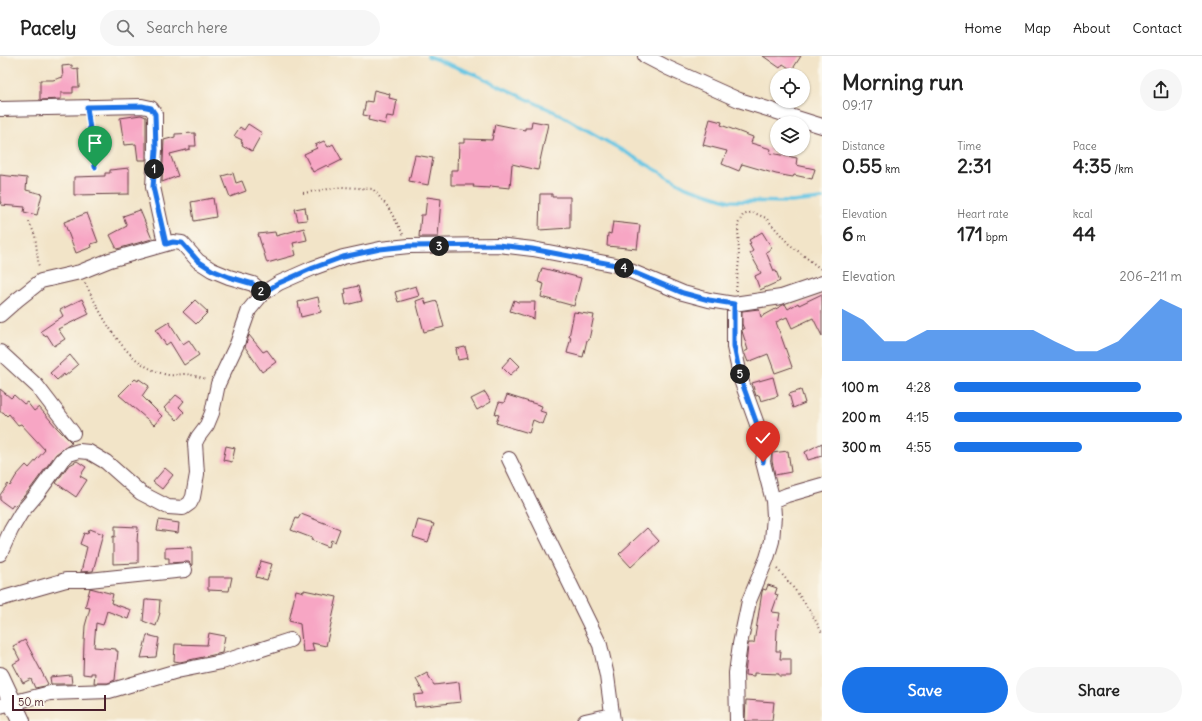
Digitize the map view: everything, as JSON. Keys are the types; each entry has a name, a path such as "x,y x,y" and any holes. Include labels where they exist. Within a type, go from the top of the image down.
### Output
{"street":[{"path":"645,56 738,100 822,126"},
{"path":"0,109 142,106 151,108 155,114 156,150 153,187 166,244"},
{"path":"0,315 41,281 80,272 110,260 173,242 182,243 198,261 212,270 253,284 263,293"},
{"path":"0,554 21,513 38,494 62,460 79,450 89,452 106,462 141,493 168,507 183,508 190,503 193,497 198,474 195,444 210,419 218,384 237,344 249,310 263,293 279,283 343,257 380,249 409,246 498,245 532,249 616,265 683,293 709,300 734,304 780,297 822,283"},
{"path":"734,304 734,346 741,380 762,438 764,454 763,462 773,501 774,516 772,541 767,558 749,601 740,644 736,672 737,721"},
{"path":"0,352 37,386 73,433"},
{"path":"509,460 600,644 607,676 613,718 585,721"},
{"path":"773,501 787,495 822,485"},
{"path":"0,599 66,580 89,580 185,570"},
{"path":"6,704 50,693 109,691 177,671 222,662 290,640"},
{"path":"0,676 6,704 21,721"}],"path":[{"path":"87,107 95,167"},
{"path":"303,193 342,187 373,189 388,207 409,246"},
{"path":"734,304 739,259 738,224 743,215 752,212 766,218 789,244 822,270"},
{"path":"29,222 34,235 41,281"},
{"path":"80,272 102,314 119,341 143,364 162,374 173,377 184,374 202,377 218,384"},
{"path":"767,558 796,592 822,633"}],"building":[{"path":"763,56 801,56 793,68 789,68 783,64 780,68"},
{"path":"72,65 72,69 78,68 79,87 73,87 73,93 61,93 61,99 40,100 40,80 53,80 63,77 62,66"},
{"path":"374,90 390,94 389,98 397,100 394,117 387,116 385,124 368,120 369,116 363,115 366,101 372,102"},
{"path":"141,115 146,117 146,160 138,160 136,144 124,145 120,118"},
{"path":"710,119 722,122 721,125 753,137 751,143 770,149 770,156 797,158 796,165 815,169 812,179 794,175 793,177 776,174 742,164 739,171 722,164 727,151 703,145"},
{"path":"532,121 548,124 538,170 512,164 510,188 451,185 451,170 458,170 459,143 464,143 464,139 492,140 495,124 525,130 525,128 531,128"},
{"path":"248,124 262,133 252,151 242,145 242,140 234,136 240,127 244,130"},
{"path":"195,133 196,146 190,146 190,149 170,154 178,176 162,182 164,140 175,137 175,134"},
{"path":"324,141 328,147 333,144 342,160 313,172 304,154 317,148 315,145"},
{"path":"415,155 433,158 428,185 409,181"},
{"path":"129,168 129,194 74,195 74,177 105,176 105,173 110,173 110,170"},
{"path":"233,173 236,183 242,181 246,191 230,197 222,176"},
{"path":"0,175 27,178 26,190 42,194 37,215 24,212 25,207 1,205"},
{"path":"540,194 552,194 552,197 570,197 570,228 539,230"},
{"path":"427,197 441,199 438,237 419,237 421,215 425,215"},
{"path":"213,198 216,217 194,221 191,202"},
{"path":"305,207 307,220 298,221 295,209"},
{"path":"140,210 152,239 117,249 110,235 127,226 123,216"},
{"path":"87,213 98,242 91,244 92,247 76,253 64,222"},
{"path":"613,222 640,225 637,249 607,246 608,233 611,234"},
{"path":"304,228 307,240 293,243 296,255 267,263 258,234 275,232 276,236"},
{"path":"762,232 772,248 766,252 780,281 760,290 755,276 761,273 750,253 753,251 749,244 751,243 749,240"},
{"path":"542,268 581,278 574,306 541,297 544,284 538,282"},
{"path":"358,286 362,301 346,305 344,294 346,293 345,289"},
{"path":"416,286 419,296 398,302 395,292"},
{"path":"822,294 822,336 813,318 792,328 787,317 776,322 792,367 775,373 768,354 748,362 744,352 748,350 742,331 742,329 744,329 742,324 742,311 759,309 761,317 785,304 788,309 798,303 799,305"},
{"path":"318,297 321,312 301,317 298,302"},
{"path":"424,298 426,304 437,301 444,327 424,332 416,301"},
{"path":"82,299 89,314 58,329 65,339 54,346 47,335 44,336 41,331 63,316 60,310"},
{"path":"195,300 208,312 196,324 183,312"},
{"path":"514,300 518,302 535,302 534,319 510,311"},
{"path":"574,312 594,315 589,340 587,340 583,357 567,353 571,337 569,337"},
{"path":"169,322 183,344 189,340 199,355 184,365 170,342 166,345 156,330"},
{"path":"249,335 263,352 267,350 276,362 262,372 245,347"},
{"path":"465,347 468,358 458,360 456,349"},
{"path":"70,355 78,365 65,376 64,374 57,380 50,373"},
{"path":"511,357 520,366 510,375 502,367"},
{"path":"773,377 778,396 761,401 759,395 756,396 752,383"},
{"path":"135,379 138,381 139,379 149,386 142,396 162,416 154,425 119,395"},
{"path":"0,389 11,398 14,395 24,404 27,402 34,411 39,407 72,443 56,454 31,488 15,506 13,505 11,508 0,500 0,495 8,484 10,486 16,476 26,465 29,468 45,450 21,424 18,425 9,414 7,416 3,412 0,412"},
{"path":"801,390 805,403 793,408 789,394"},
{"path":"485,392 491,402 477,410 471,399"},
{"path":"176,395 184,401 179,407 184,412 177,420 164,408"},
{"path":"507,395 542,406 540,411 546,413 542,424 533,420 529,433 496,423 499,415 495,414 499,402 504,403"},
{"path":"822,443 822,456 808,460 805,452"},
{"path":"226,446 235,448 232,462 223,460"},
{"path":"788,451 791,472 775,475 772,453"},
{"path":"77,461 86,467 80,476 87,480 76,497 56,483 68,466"},
{"path":"165,468 173,475 162,489 153,482"},
{"path":"301,514 340,529 335,542 331,540 329,547 311,540 312,538 291,530 296,518 298,519"},
{"path":"159,520 179,523 178,533 157,530"},
{"path":"418,520 434,524 428,542 413,537"},
{"path":"115,526 138,527 138,563 113,564 113,536 115,537"},
{"path":"647,528 659,541 631,567 619,554"},
{"path":"90,529 103,534 93,571 81,572 87,547 80,544 84,533 87,534"},
{"path":"192,547 192,566 189,562 169,563 169,558 165,558 165,548"},
{"path":"261,561 272,564 267,580 256,577"},
{"path":"208,577 232,577 229,591 208,590"},
{"path":"768,585 777,588 775,594 778,595 772,612 780,613 777,630 776,651 781,651 780,659 791,659 791,676 754,673 754,676 745,675 748,645 749,643 754,643 762,592 763,589 766,590"},
{"path":"90,588 113,594 111,603 131,610 128,619 107,611 103,625 96,623 94,647 116,649 116,651 118,651 115,680 108,683 94,683 95,673 91,673 91,675 83,674 85,626 90,608 85,607"},
{"path":"296,590 304,592 304,590 337,597 326,646 312,643 314,651 303,652 300,624 289,621"},
{"path":"145,600 160,600 160,613 156,626 143,621"},
{"path":"209,633 225,636 222,653 180,662 174,661 175,644 207,645"},
{"path":"147,635 159,638 156,657 141,658"},
{"path":"25,640 48,684 45,686 35,688 31,679 23,683 13,664 20,660 13,646"},
{"path":"427,673 434,685 459,682 461,702 415,707 414,695 424,694 416,679"},
{"path":"71,675 72,684 51,684 50,677"},
{"path":"746,700 774,702 772,721 745,721"}],"waterway":[{"path":"428,56 474,74 559,114 686,187 730,201 791,202 822,199"}],"route":[{"path":"95,167 87,107 142,106 151,108 155,114 154,124 156,150 153,187 166,244 173,242 182,243 198,261 212,270 253,284 263,293 279,283 313,268 343,257 380,249 409,246 498,245 532,249 616,265 683,293 709,300 734,304 733,328 737,363 741,380 762,438 764,454 763,462"}]}
